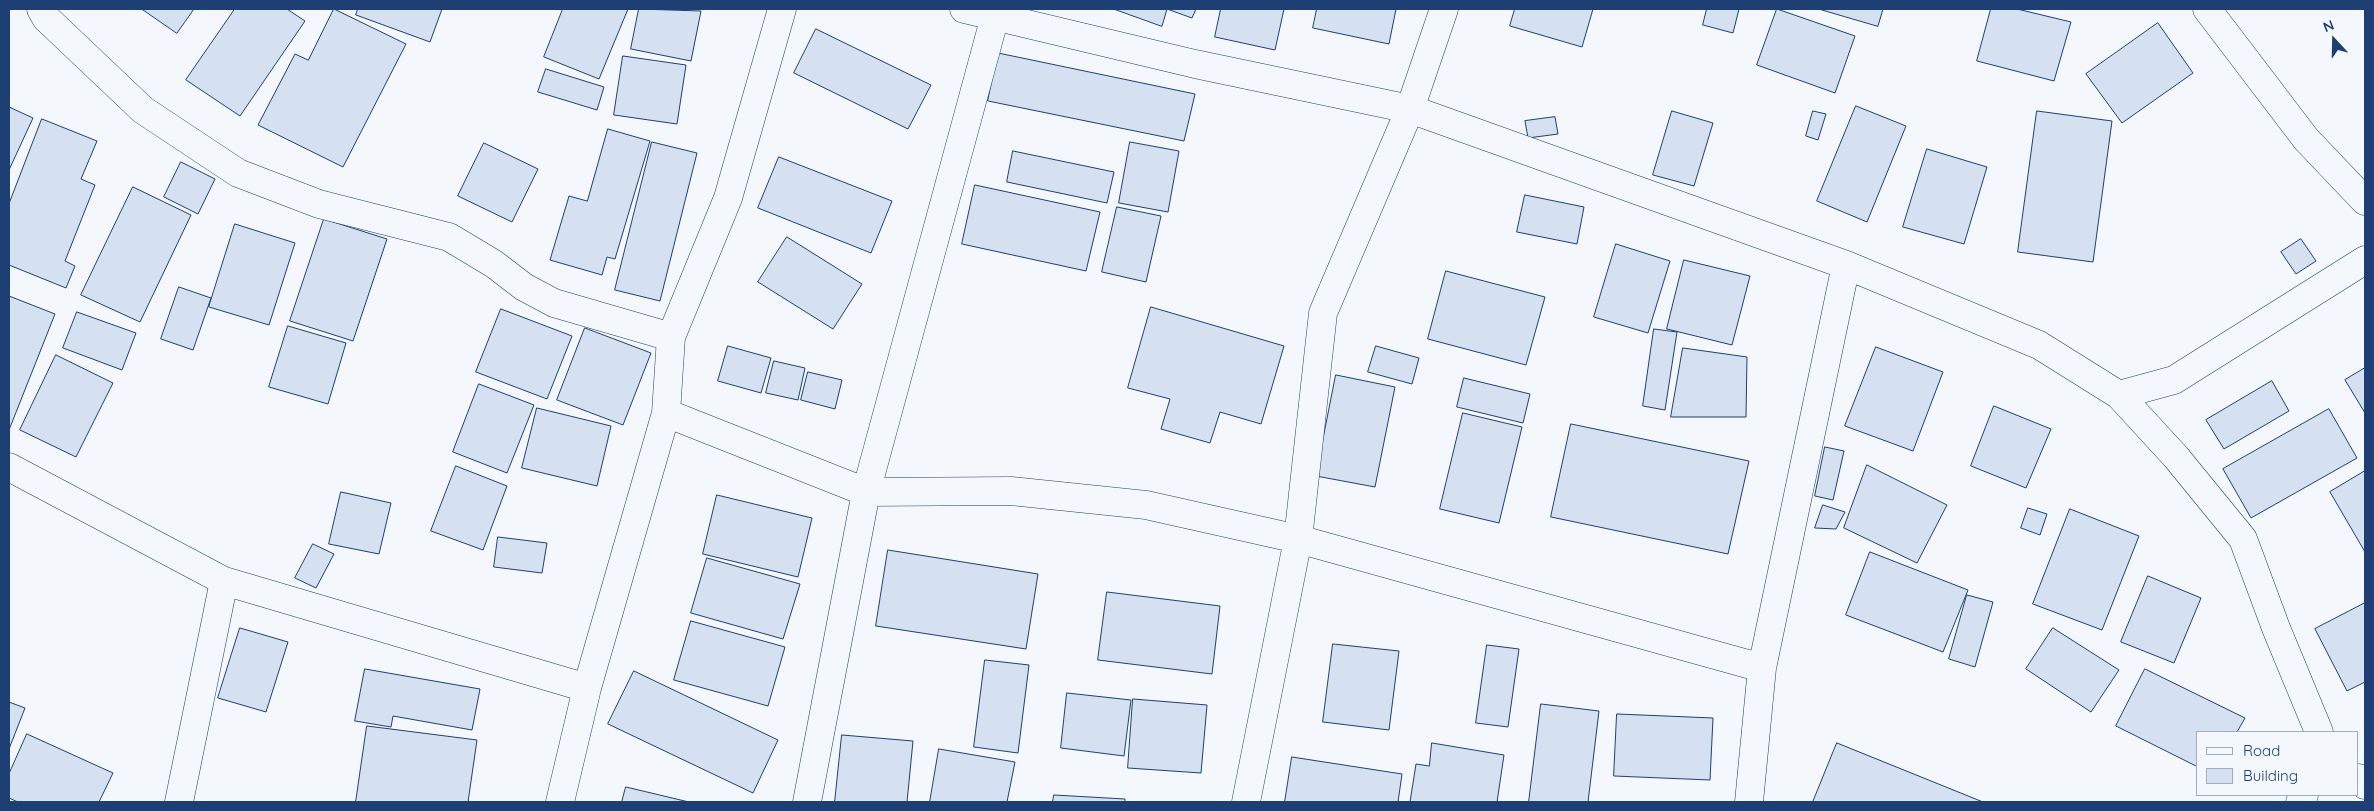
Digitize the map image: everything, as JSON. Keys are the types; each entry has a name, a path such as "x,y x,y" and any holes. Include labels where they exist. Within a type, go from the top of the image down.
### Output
{"street":[{"path":"41,9 46,18 144,110 238,174 319,204 449,237 494,264 524,287 554,303 671,337"},
{"path":"560,802 587,688 666,413 671,337 728,198 782,9"},
{"path":"964,9 997,12 1195,64 1410,109 1846,265 2038,345 2119,395 2176,456 2243,539 2276,628 2319,731"},
{"path":"1246,802 1298,539 1322,313 1410,109 1444,9"},
{"path":"2207,9 2306,139 2365,201"},
{"path":"807,802 866,492 997,12"},
{"path":"2119,395 2174,380 2365,260"},
{"path":"1749,802 1762,668 1846,265"},
{"path":"666,413 866,492 1011,491 1146,505 1298,539 1762,668"},
{"path":"9,467 224,581 587,688"},
{"path":"179,802 224,581"}],"building":[{"path":"142,9 194,9 177,33"},
{"path":"235,9 287,9 305,21 240,116 186,80"},
{"path":"334,9 406,44 343,167 258,125 295,54 308,60"},
{"path":"358,9 442,9 430,42 356,15"},
{"path":"563,9 628,9 599,79 544,57"},
{"path":"639,9 701,11 691,61 631,49"},
{"path":"1114,9 1167,9 1162,26"},
{"path":"1167,9 1196,9 1192,18"},
{"path":"1221,9 1284,9 1275,50 1215,37"},
{"path":"1317,9 1396,9 1389,44 1313,28"},
{"path":"1515,9 1593,9 1582,47 1510,26"},
{"path":"1707,9 1739,9 1733,33 1703,25"},
{"path":"1777,9 1855,36 1835,93 1757,65"},
{"path":"1819,9 1883,9 1878,26"},
{"path":"1991,9 2017,9 2071,22 2054,81 1977,61"},
{"path":"2158,23 2193,73 2122,123 2086,74"},
{"path":"816,29 931,85 908,129 794,73"},
{"path":"998,53 1195,94 1184,141 988,101"},
{"path":"623,56 686,65 677,124 614,115"},
{"path":"546,69 604,87 597,110 538,92"},
{"path":"1856,106 1906,126 1867,222 1817,201"},
{"path":"9,107 33,118 9,170"},
{"path":"1672,111 1713,123 1694,186 1653,175"},
{"path":"1813,111 1826,114 1818,140 1806,136"},
{"path":"2037,111 2112,121 2093,262 2018,252"},
{"path":"1555,117 1558,134 1528,138 1525,121"},
{"path":"42,119 97,141 81,179 95,185 65,261 75,266 66,288 9,265 9,204"},
{"path":"608,129 650,141 615,259 607,257 602,275 550,260 569,196 587,201"},
{"path":"652,142 697,153 660,301 615,290"},
{"path":"1130,142 1179,151 1168,212 1119,203"},
{"path":"484,143 538,169 512,222 458,196"},
{"path":"1927,149 1987,167 1964,244 1903,227"},
{"path":"1013,151 1114,172 1107,203 1007,182"},
{"path":"779,157 892,201 871,253 758,208"},
{"path":"181,162 215,179 198,214 164,197"},
{"path":"975,185 1100,212 1086,271 962,244"},
{"path":"133,187 191,215 140,322 81,295"},
{"path":"1525,195 1584,207 1577,244 1517,232"},
{"path":"1117,207 1161,216 1146,282 1102,272"},
{"path":"324,219 387,239 353,341 290,321"},
{"path":"235,224 295,243 269,325 209,307"},
{"path":"787,237 862,284 833,329 758,282"},
{"path":"2301,239 2316,261 2296,274 2281,252"},
{"path":"1616,244 1670,261 1648,333 1594,317"},
{"path":"1684,260 1750,276 1732,345 1667,329"},
{"path":"1446,271 1545,297 1526,365 1428,339"},
{"path":"179,287 211,298 193,350 161,339"},
{"path":"9,296 55,314 9,430"},
{"path":"1151,307 1284,346 1261,424 1220,412 1210,443 1161,429 1170,399 1128,388"},
{"path":"501,309 572,336 547,399 476,372"},
{"path":"77,312 136,333 122,370 63,348"},
{"path":"288,326 346,343 328,404 269,387"},
{"path":"585,328 651,353 623,425 557,400"},
{"path":"1654,329 1677,332 1665,410 1643,406"},
{"path":"728,346 771,358 761,393 718,381"},
{"path":"1376,346 1419,358 1412,384 1368,372"},
{"path":"1876,347 1943,372 1913,451 1845,426"},
{"path":"1683,348 1747,357 1746,417 1671,417"},
{"path":"56,355 113,383 76,457 20,430"},
{"path":"774,361 805,368 798,400 766,393"},
{"path":"2365,368 2365,413 2345,380"},
{"path":"808,372 842,380 835,409 801,400"},
{"path":"1336,375 1395,387 1375,487 1316,476"},
{"path":"1464,378 1530,394 1523,423 1457,407"},
{"path":"2272,381 2289,411 2224,449 2206,420"},
{"path":"479,384 534,405 507,473 453,452"},
{"path":"1994,406 2051,429 2026,488 1971,466"},
{"path":"537,408 611,426 597,486 522,468"},
{"path":"2329,409 2357,458 2251,518 2223,469"},
{"path":"1463,413 1522,427 1499,523 1440,509"},
{"path":"1571,424 1749,461 1728,554 1551,517"},
{"path":"1825,447 1844,451 1833,500 1815,496"},
{"path":"1867,465 1947,505 1917,563 1844,528"},
{"path":"456,466 507,486 483,550 431,531"},
{"path":"2365,471 2365,552 2330,492"},
{"path":"341,492 391,503 379,554 329,544"},
{"path":"717,495 812,518 798,577 703,554"},
{"path":"1823,505 1845,512 1836,529 1815,528"},
{"path":"2028,508 2047,514 2040,535 2021,528"},
{"path":"2070,509 2139,536 2102,630 2033,604"},
{"path":"498,537 547,543 542,573 494,567"},
{"path":"313,544 334,554 316,588 295,578"},
{"path":"888,550 1038,574 1026,649 876,626"},
{"path":"1870,552 1968,590 1943,652 1846,615"},
{"path":"707,558 800,584 783,639 691,613"},
{"path":"2148,576 2201,598 2174,663 2121,642"},
{"path":"1107,592 1220,606 1212,674 1098,660"},
{"path":"1967,595 1993,602 1975,667 1949,659"},
{"path":"2365,603 2365,682 2347,691 2315,629"},
{"path":"691,621 785,647 768,706 674,680"},
{"path":"240,628 288,642 266,712 218,698"},
{"path":"2053,628 2119,670 2091,712 2026,669"},
{"path":"1333,644 1399,651 1389,730 1323,722"},
{"path":"1487,645 1519,649 1508,727 1476,723"},
{"path":"985,660 1029,665 1018,753 974,747"},
{"path":"365,669 480,689 472,730 393,716 391,727 355,721"},
{"path":"2145,669 2245,718 2238,731 2196,731 2196,766 2116,726"},
{"path":"634,671 778,740 753,793 608,724"},
{"path":"1067,693 1131,700 1124,756 1061,748"},
{"path":"1133,699 1207,705 1201,773 1128,768"},
{"path":"9,702 25,708 9,749"},
{"path":"1541,704 1599,711 1588,802 1529,802"},
{"path":"1617,714 1713,718 1710,780 1614,776"},
{"path":"367,726 477,740 468,802 356,802"},
{"path":"27,734 113,773 99,802 18,802 9,798 9,774"},
{"path":"842,735 913,741 907,802 835,802"},
{"path":"1432,743 1504,755 1497,802 1410,802 1416,764 1429,766"},
{"path":"1837,743 1983,802 1813,802"},
{"path":"939,749 1015,762 1007,802 930,802"},
{"path":"1292,757 1402,774 1398,802 1285,802"},
{"path":"626,787 689,802 622,802"},
{"path":"1054,795 1125,799 1125,802 1053,802"}]}
